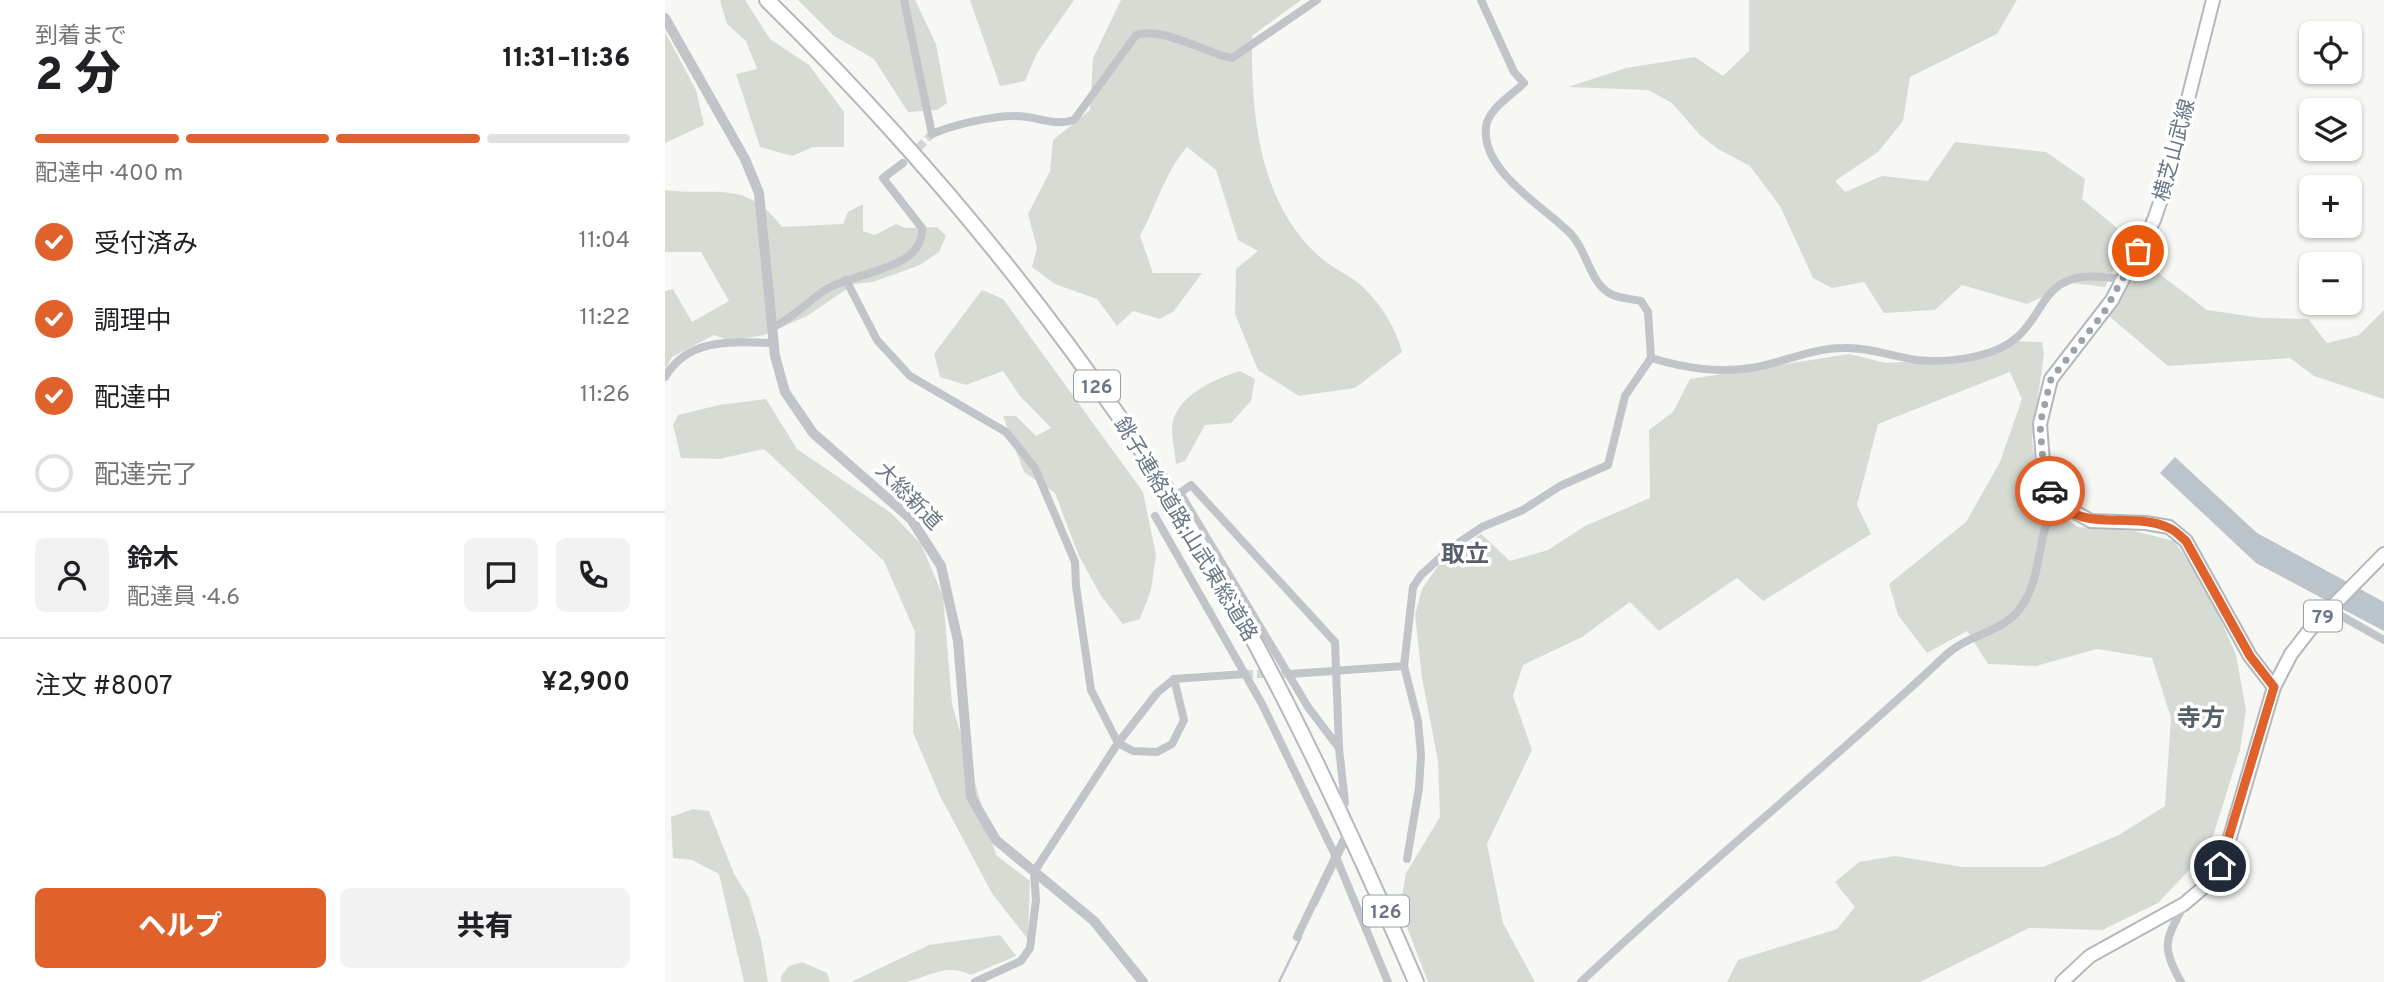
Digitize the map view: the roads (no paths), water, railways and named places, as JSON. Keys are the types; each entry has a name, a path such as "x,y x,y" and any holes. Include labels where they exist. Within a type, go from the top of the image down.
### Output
{"highway":[{"name":"銚子連絡道路;山武東総道路","path":"767,0 899,136 1014,273 1121,421 1204,552 1295,720 1416,982"}],"main road":[{"name":"横芝山武線","path":"2057,502 2044,474 2040,424 2043,403 2051,379 2097,323 2154,220 2167,182 2213,0"},
{"path":"2057,502 2091,521 2146,523 2169,527 2186,541 2250,656 2274,687"},
{"name":"79","path":"2062,982 2090,956 2184,904 2203,890 2220,866 2274,687 2291,654 2329,609 2384,554"}],"street":[{"path":"904,0 932,134 964,123 1014,116 1061,124 1074,120 1136,35 1149,30 1207,53 1232,58 1317,0"},
{"path":"1407,859 1419,788 1421,755 1418,721 1404,666 1413,587 1421,575 1452,547 1482,527 1523,510 1560,486 1608,465 1625,396 1651,358 1647,312 1641,301 1611,295 1599,284 1573,236 1514,185 1495,159 1486,134 1486,124 1492,112 1524,83 1514,72 1481,0"},
{"name":"大総新道","path":"665,18 745,159 759,193 772,328 785,391 797,413 813,433 911,519 934,551 952,603 958,642 971,797 996,840 1034,872 1056,886 1094,921 1143,982"},
{"path":"772,328 789,319 826,289 911,255 923,242 922,228 883,178 903,163"},
{"path":"1651,358 1703,371 1752,368 1814,350 1846,347 1919,360 1981,356 2004,348 2026,332 2047,297 2068,278 2097,275 2123,280"},
{"path":"846,281 877,340 910,376 1006,432 1035,468 1075,562 1091,690 1118,743 1133,751 1157,752 1172,744 1184,720 1174,679"},
{"path":"665,377 675,360 693,350 722,343 774,343"},
{"path":"1339,748 1307,706 1180,493 1191,485 1335,642 1339,748 1345,803"},
{"path":"1581,982 1647,919 1846,747 1948,653 2000,626 2018,611 2035,581 2047,516 2057,502"},
{"path":"1155,516 1245,674 1336,857 1388,982"},
{"path":"2329,609 2384,639"},
{"path":"1290,674 1404,666"},
{"path":"975,982 1021,961 1030,948 1036,900 1034,872 1118,743 1157,693 1174,679 1245,674"},
{"path":"1297,937 1349,836"},
{"path":"2181,982 2170,964 2166,941 2184,904"}],"waterway":[{"path":"1339,858 1347,842"},
{"path":"1316,905 1336,864"},
{"path":"1279,982 1301,937"}],"tunnel":[{"path":"910,156 932,134"},
{"path":"1245,674 1290,674"}],"district":[{"name":"取立","path":"1465,554"},
{"name":"寺方","path":"2201,718"}]}
